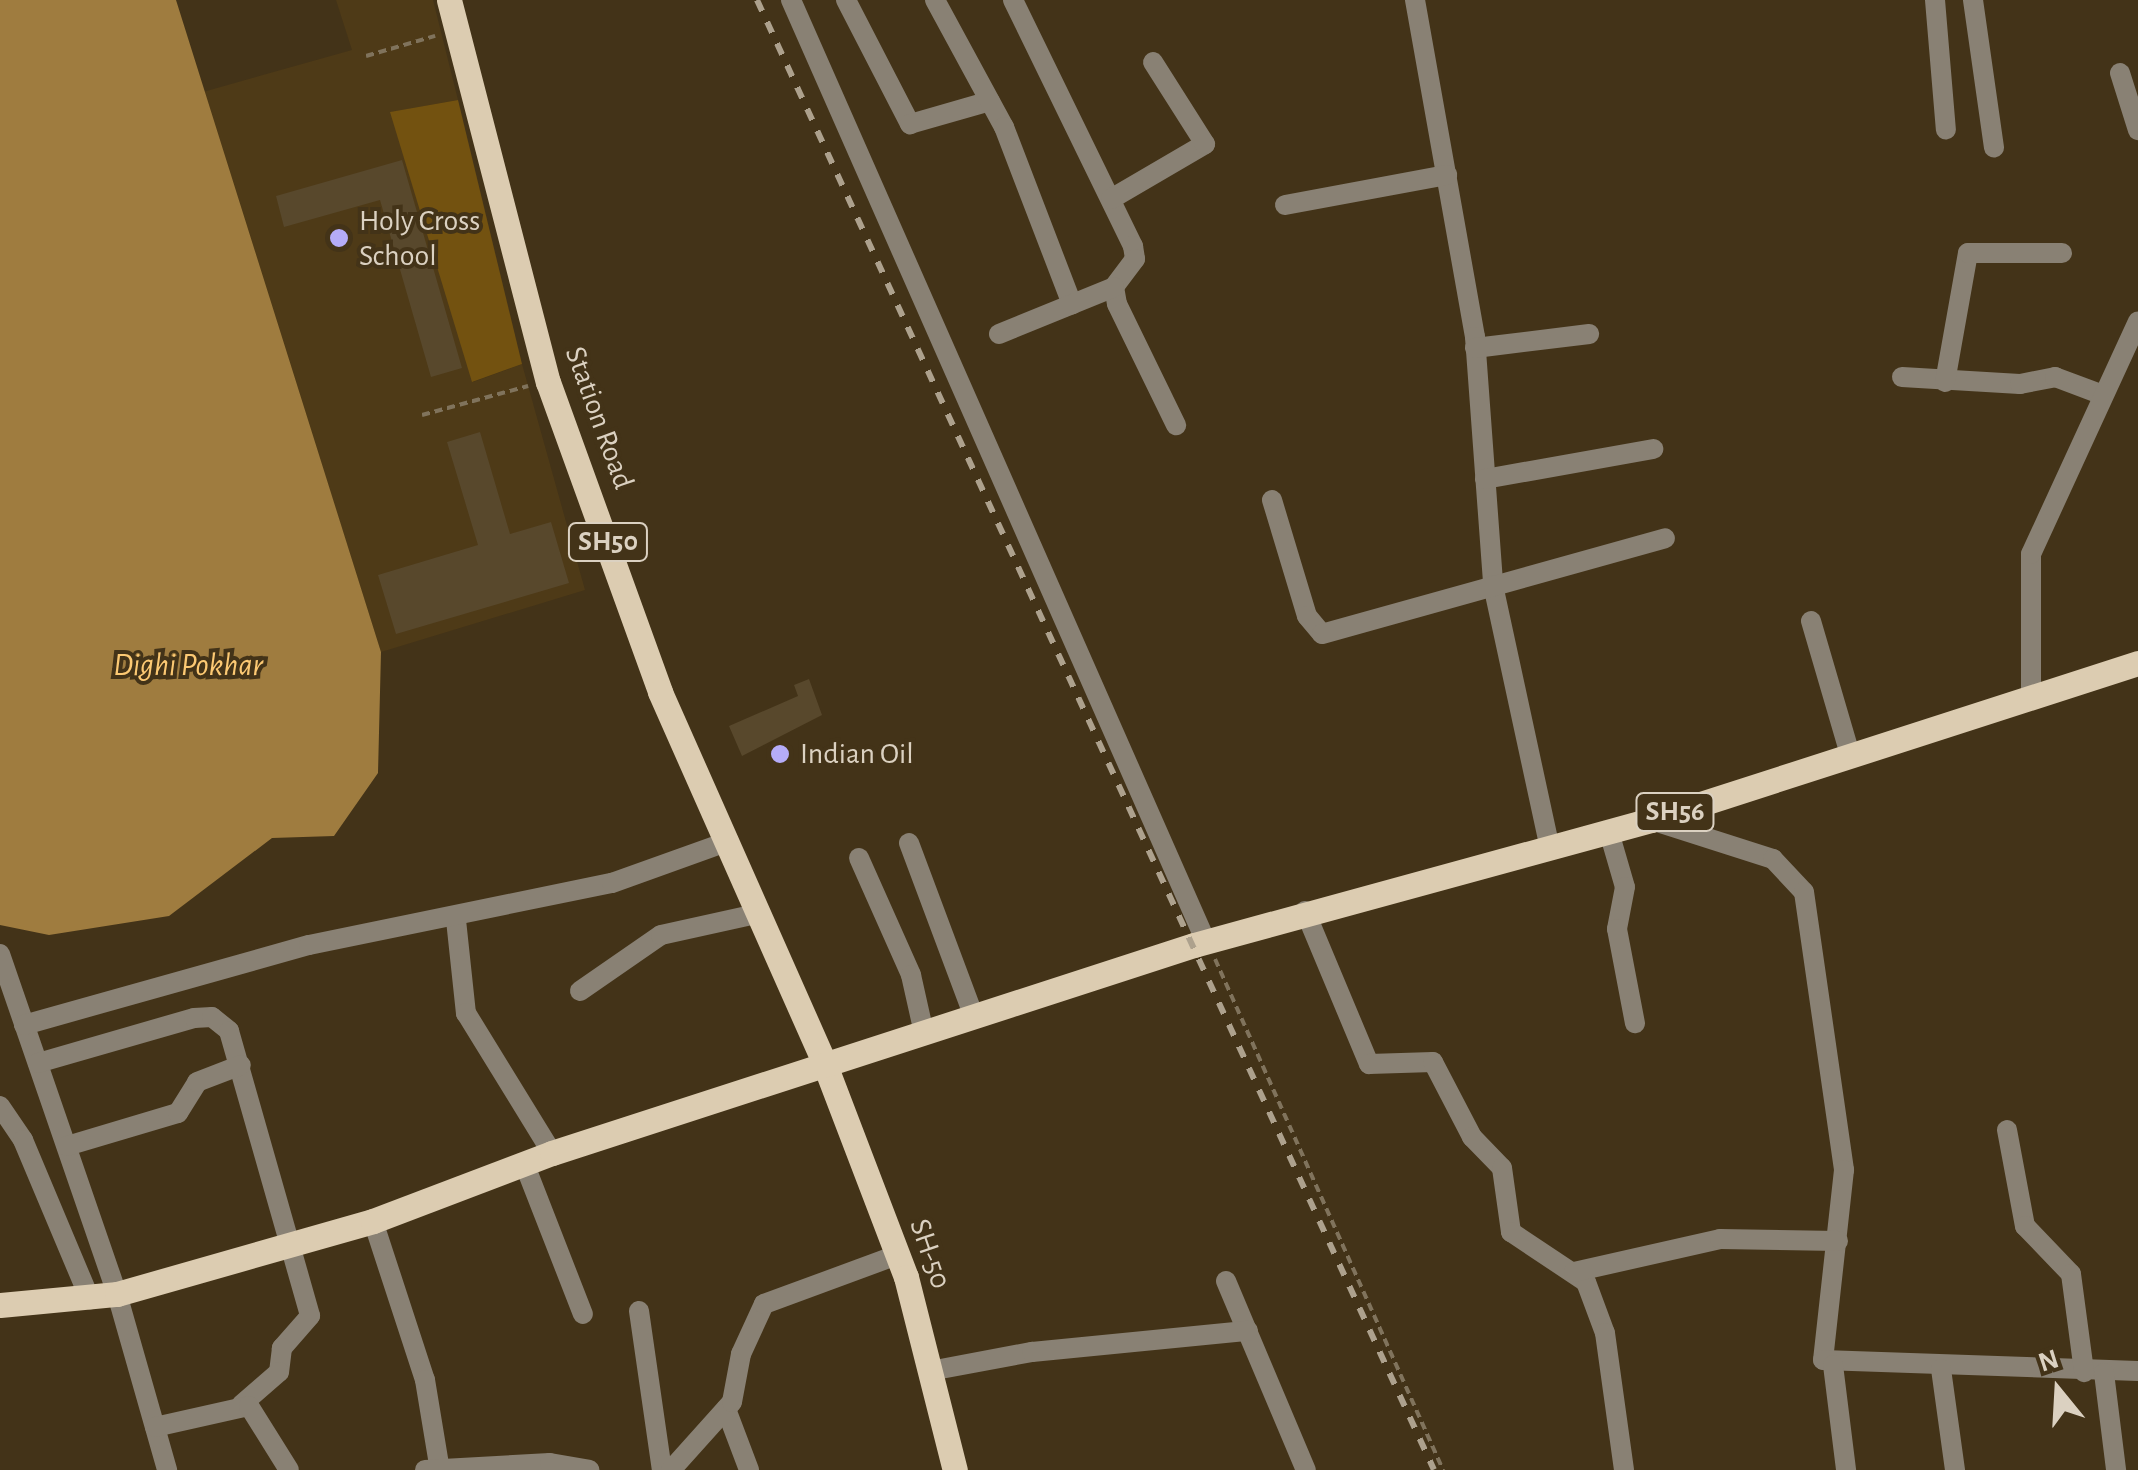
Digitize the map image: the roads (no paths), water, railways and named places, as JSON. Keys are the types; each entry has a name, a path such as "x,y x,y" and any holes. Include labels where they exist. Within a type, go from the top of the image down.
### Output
{"main road":[{"name":"Station Road","path":"449,0 548,382 660,692 825,1065"},
{"name":"SH56","path":"825,1065 1305,911 1651,820 2138,663"},
{"path":"0,1305 90,1300 295,1243 373,1220 552,1153 825,1065"},
{"name":"SH-50","path":"825,1065 897,1254 955,1470"}],"street":[{"path":"791,0 1206,942"},
{"path":"846,0 910,124 990,101"},
{"path":"935,0 990,101 1072,304"},
{"path":"999,334 1114,287 1134,259 1111,199 1013,0"},
{"path":"1415,0 1476,348 1493,586 1550,849"},
{"path":"1935,0 1946,130"},
{"path":"1974,0 1994,148"},
{"path":"1111,199 1205,144 1153,62"},
{"path":"2120,72 2138,130"},
{"path":"1285,205 1447,175"},
{"path":"1944,382 1968,253 2062,253"},
{"path":"1114,287 1176,425"},
{"path":"2031,696 2031,554 2138,321"},
{"path":"1476,348 1590,334"},
{"path":"1902,377 1944,382 2055,376 2103,395"},
{"path":"1485,479 1654,449"},
{"path":"1272,500 1307,616 1322,634 1665,538"},
{"path":"1810,621 1850,754"},
{"path":"1651,820 1773,859 1804,892 1844,1170 1838,1241 1820,1335 1823,1360 1833,1365 2138,1372"},
{"path":"1610,832 1625,887 1617,929 1636,1023"},
{"path":"24,1025 309,945 456,920 612,883 728,842"},
{"path":"909,843 974,1017"},
{"path":"859,858 911,976 924,1034"},
{"path":"1305,911 1369,1064 1433,1062 1472,1137 1502,1168 1512,1232 1574,1272 1595,1298 1605,1333 1624,1470"},
{"path":"580,991 661,935 760,912"},
{"path":"456,920 466,1013 552,1153"},
{"path":"0,954 117,1294 167,1470"},
{"path":"38,1063 212,1017 229,1031 242,1065 295,1243 310,1323 282,1348 280,1372 242,1404 155,1427"},
{"path":"67,1146 178,1113 197,1082 242,1065"},
{"path":"0,1106 22,1140 90,1300"},
{"path":"2007,1130 2024,1226 2071,1274 2116,1470"},
{"path":"524,1164 583,1314"},
{"path":"373,1220 425,1380 432,1468 589,1470"},
{"path":"1574,1272 1720,1239 1838,1241"},
{"path":"671,1470 737,1392 741,1354 773,1295 897,1254"},
{"path":"1226,1281 1306,1470"},
{"path":"640,1311 662,1470"},
{"path":"930,1372 1032,1352 1248,1331"},
{"path":"1833,1365 1846,1470"},
{"path":"1941,1369 1956,1470"},
{"path":"242,1404 253,1410 289,1470"},
{"path":"726,1409 749,1470"}],"water":[{"name":"Dighi Pokhar","path":"0,0 176,0 381,652 378,773 334,836 272,838 169,916 49,935 0,925"}],"railway":[{"path":"757,0 1434,1470"}],"place":[{"name":"Holy Cross School","path":"339,238"},
{"name":"Indian Oil","path":"780,754"}]}
